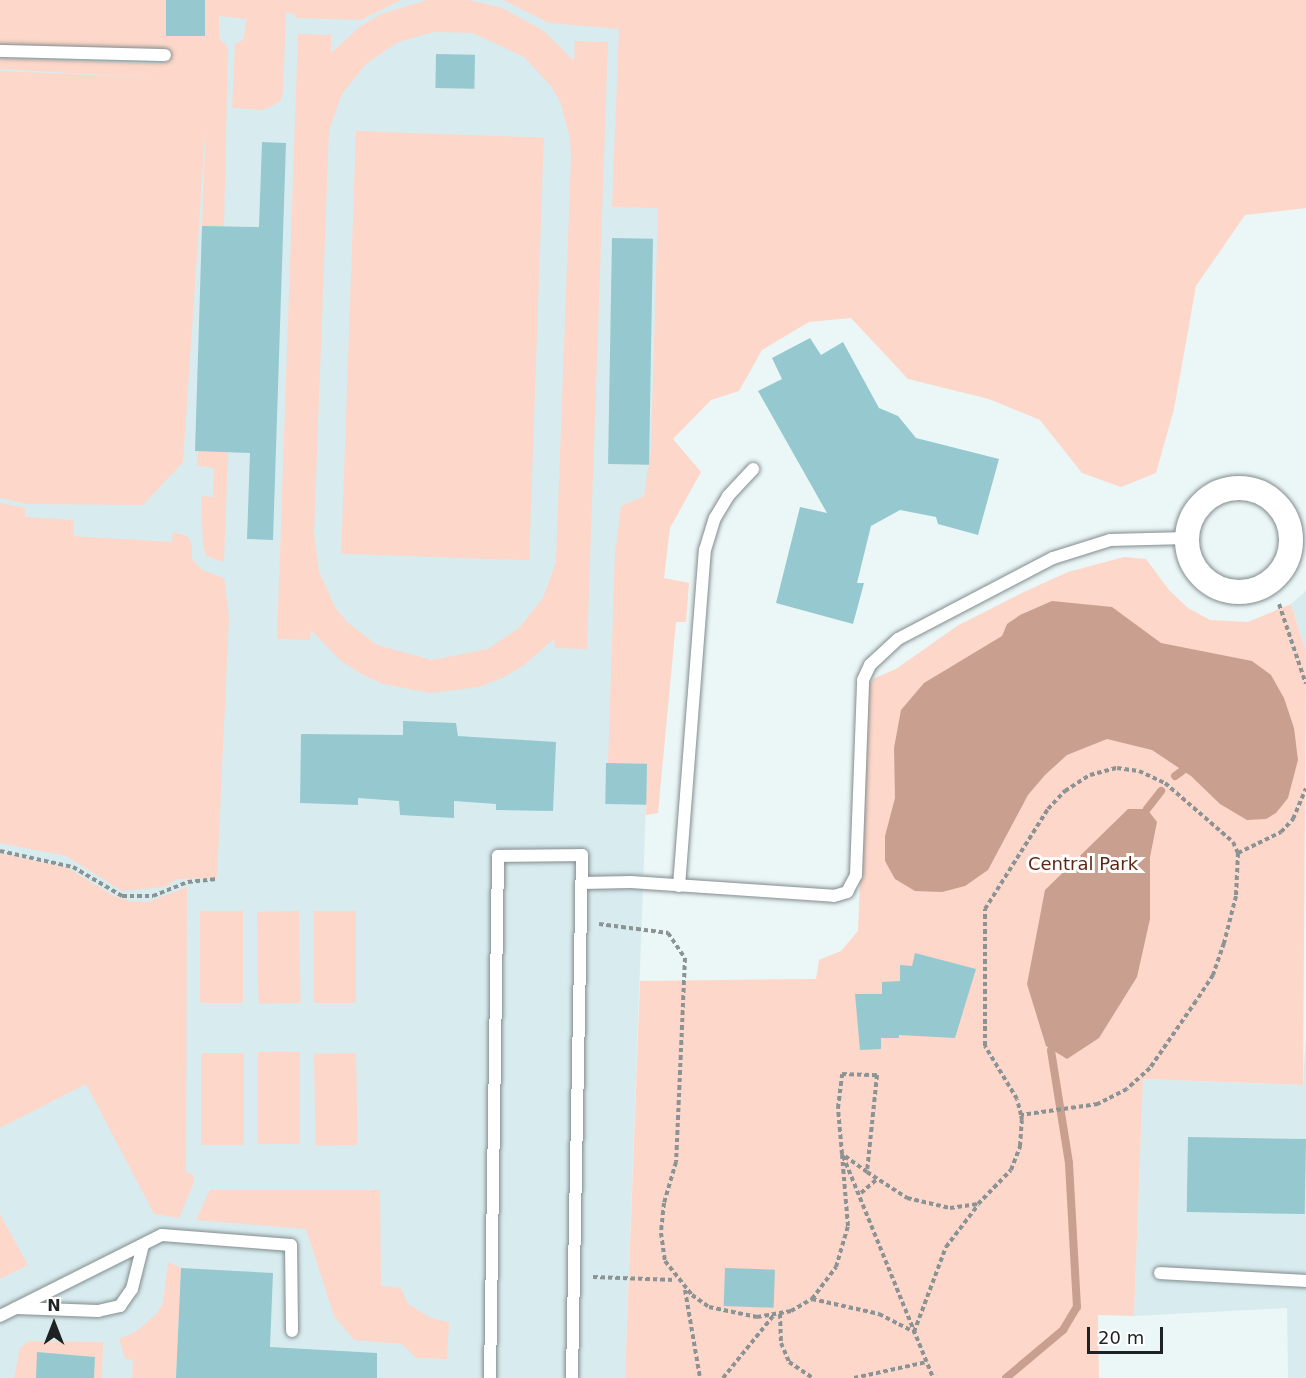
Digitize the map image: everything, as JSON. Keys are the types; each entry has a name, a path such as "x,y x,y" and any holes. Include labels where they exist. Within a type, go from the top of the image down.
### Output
{"street":[{"path":"1237,488 1270,498 1298,526 1297,558 1267,583 1251,590 1233,591 1203,577 1192,563 1187,537 1194,513 1205,500 1237,488"}],"lane":[{"path":"0,51 165,56"},
{"path":"679,886 705,550 715,518 728,496 753,469"},
{"path":"580,883 679,886 834,896 847,892 856,875 863,680 870,665 898,639 1053,558 1110,540 1187,537"},
{"path":"490,1378 498,856 582,855 577,1276 572,1378"},
{"path":"0,1316 162,1236 291,1245 292,1331"},
{"path":"15,1307 98,1311 120,1306 132,1289 143,1245"},
{"path":"1160,1273 1306,1281"}],"path":[{"path":"1279,604 1306,684"},
{"path":"914,1332 946,1247 978,1204 1011,1170 1020,1146 1021,1115 1017,1099 985,1046 985,909 1048,809 1065,791 1090,775 1117,768 1139,771 1165,783 1233,842 1238,853 1236,896 1224,943 1213,975 1196,1001 1150,1068 1127,1089 1098,1104 1021,1115"},
{"path":"1238,853 1281,832 1293,819 1306,789"},
{"path":"0,851 73,867 122,896 153,896 188,882 217,879"},
{"path":"580,922 668,933 686,958 676,1162 664,1203 661,1233 665,1261 676,1280 684,1288 709,1307 731,1315 774,1316 813,1299 836,1267 848,1227 838,1108 842,1074 877,1075 867,1172"},
{"path":"842,1154 877,1179 926,1205 978,1204"},
{"path":"842,1154 861,1193 933,1378"},
{"path":"861,1193 877,1179"},
{"path":"577,1276 676,1280"},
{"path":"684,1288 700,1378"},
{"path":"813,1299 879,1314 914,1332"},
{"path":"780,1314 781,1343 789,1362 813,1378"},
{"path":"723,1378 774,1316"},
{"path":"854,1378 927,1362"}],"shaded area":[{"path":"0,0 546,0 675,12 625,1378 0,1378"},
{"path":"1306,591 1306,652 1291,604"},
{"path":"1052,601 1112,607 1161,643 1252,661 1271,675 1284,698 1294,728 1298,760 1288,798 1276,813 1266,819 1247,820 1220,804 1191,776 1152,750 1107,739 1067,755 1045,775 1028,795 988,870 965,886 942,892 915,891 895,879 885,861 885,836 895,798 894,748 901,710 924,683 1002,636 1007,624 1020,615"},
{"path":"1128,809 1147,809 1157,822 1150,857 1150,919 1137,977 1099,1038 1067,1059 1046,1046 1027,984 1045,890"},
{"path":"1306,1036 1306,1378 1288,1378 1287,1308 1134,1316 1143,1079 1303,1085"}],"green space":[{"path":"0,0 166,0 203,38 205,0 401,0 361,20 295,18 295,14 286,13 283,92 280,102 263,110 232,108 235,44 243,40 247,19 219,16 219,38 228,47 224,226 202,226 206,122 183,462 143,505 26,504 0,498 0,71 164,78 0,69 0,58 164,64 165,50 0,45"},
{"path":"427,0 469,0 502,8 544,31 574,61 575,41 608,42 587,649 555,648 554,639 523,666 502,678 479,687 431,693 383,684 361,674 340,660 311,630 310,640 277,639 298,34 331,35 331,53 362,25 384,13","holes":["434,32 473,33 524,57 550,85 560,101 570,138 556,562 543,598 519,628 488,649 432,660 377,645 347,622 335,607 319,572 314,534 329,130 342,94 366,64 398,42"]},
{"path":"503,0 1306,0 1306,208 1245,215 1196,286 1174,409 1156,473 1121,487 1082,473 1040,420 989,399 908,379 851,318 809,322 762,350 739,391 711,400 673,439 701,472 670,528 664,578 689,583 686,622 676,622 658,813 646,815 647,764 608,763 615,553 621,506 644,496 651,449 658,208 612,207 619,29 549,23"},
{"path":"356,131 544,138 529,560 341,554"},
{"path":"198,451 228,452 224,562 206,556 203,544 201,496 213,497 214,468 197,466"},
{"path":"0,503 25,508 25,517 74,520 73,536 172,542 173,532 187,536 192,544 192,559 202,570 224,578 229,617 217,878 177,879 165,887 122,891 66,856 0,843"},
{"name":"Central Park","path":"1124,557 1146,559 1169,590 1188,608 1210,620 1248,622 1291,604 1306,652 1303,1085 1143,1079 1134,1316 1098,1315 1099,1378 625,1378 640,981 816,979 819,960 841,951 858,931 868,688 873,679 896,669 957,626 1026,591 1068,572"},
{"path":"0,853 68,868 112,895 129,901 148,902 187,887 186,1173 193,1174 194,1182 179,1218 154,1214 86,1084 0,1128"},
{"path":"200,911 243,911 243,1003 200,1003"},
{"path":"299,911 301,1003 259,1004 257,912"},
{"path":"314,911 356,911 356,1003 314,1003"},
{"path":"258,1052 300,1052 300,1144 258,1144"},
{"path":"201,1053 244,1053 244,1145 201,1145"},
{"path":"356,1053 358,1145 316,1146 314,1054"},
{"path":"210,1190 380,1190 381,1286 401,1288 407,1303 433,1319 449,1322 447,1359 416,1358 402,1344 354,1340 334,1316 306,1229 196,1220"},
{"path":"0,1214 28,1265 0,1279"},
{"path":"168,1262 181,1268 176,1378 132,1378 133,1361 125,1358 119,1339 137,1331 157,1313 163,1303"},
{"path":"29,1341 103,1342 102,1378 94,1378 95,1357 38,1352 36,1378 14,1378 20,1348"}],"building":[{"path":"166,0 205,0 205,36 166,36"},
{"path":"436,54 475,55 474,89 435,88"},
{"path":"262,142 286,143 273,540 247,539 250,453 195,451 202,226 259,227"},
{"path":"612,238 653,239 649,465 608,464"},
{"path":"810,338 821,355 843,342 879,408 898,416 916,438 999,459 978,535 938,524 936,517 900,510 871,526 857,583 864,583 853,624 776,603 800,507 827,513 758,391 782,379 772,358"},
{"path":"403,721 456,723 458,736 556,742 553,811 496,810 496,804 454,801 454,818 400,815 399,801 358,798 358,805 300,803 301,734 403,735"},
{"path":"606,763 647,764 646,805 605,804"},
{"path":"915,953 976,969 955,1038 899,1035 899,1038 881,1038 881,1049 860,1050 855,994 882,994 882,982 900,981 900,965 912,966"},
{"path":"1188,1137 1306,1139 1305,1214 1187,1212"},
{"path":"181,1268 273,1273 270,1347 377,1353 377,1378 176,1378"},
{"path":"725,1268 775,1270 774,1308 724,1306"},
{"path":"37,1352 95,1357 94,1378 36,1378"}],"waterway":[{"path":"1175,776 1182,771"},
{"path":"1147,809 1161,791"},
{"path":"1006,1378 1063,1330 1077,1307 1069,1163 1051,1050"}]}
